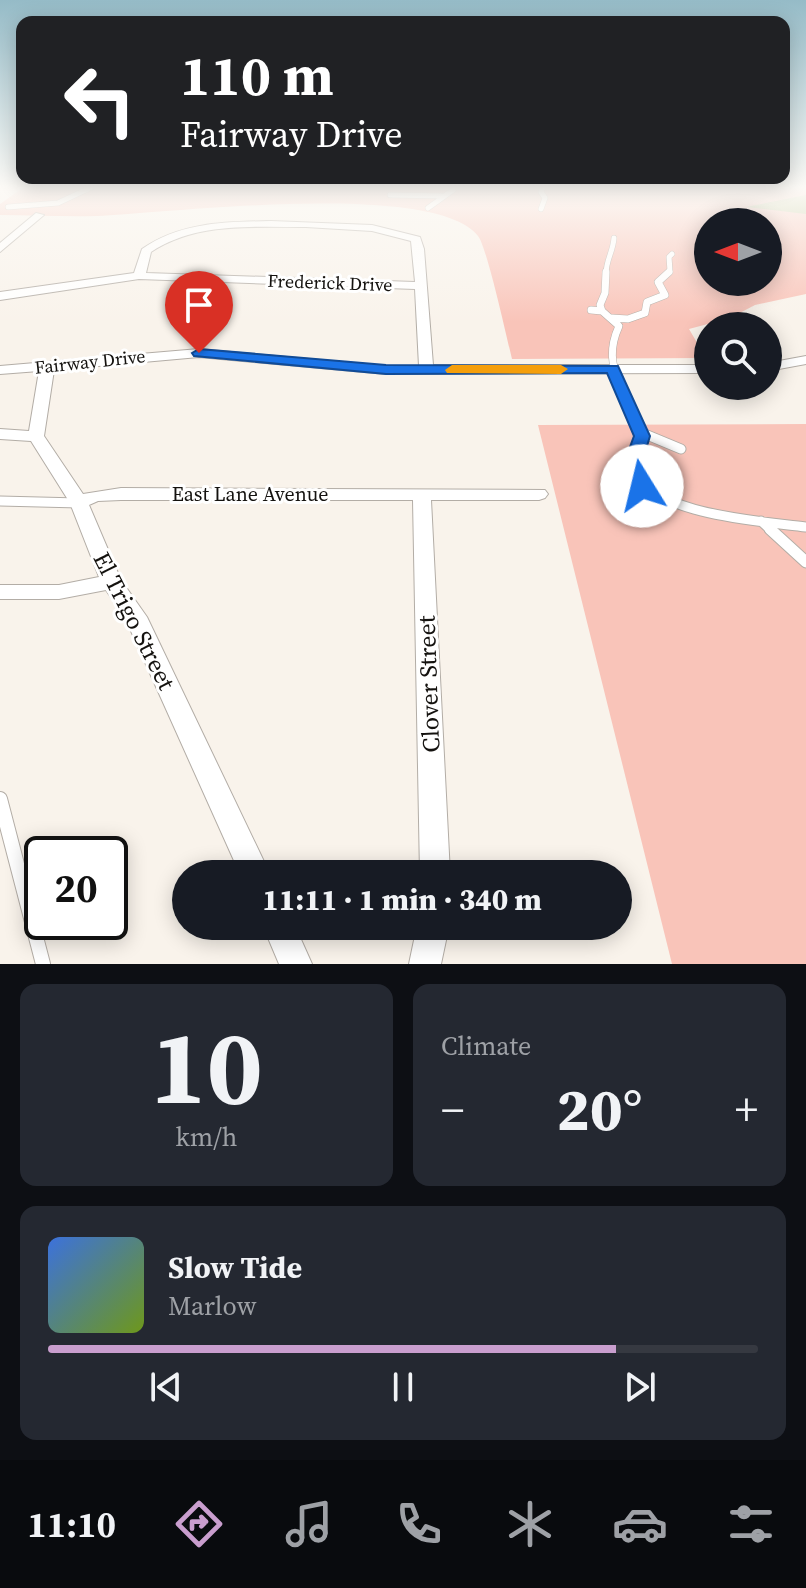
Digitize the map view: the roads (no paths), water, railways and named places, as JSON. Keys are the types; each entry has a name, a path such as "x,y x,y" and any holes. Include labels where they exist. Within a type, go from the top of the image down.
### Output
{"street":[{"path":"0,249 20,232"},
{"path":"139,276 146,251 183,232"},
{"path":"398,232 416,239 422,286 426,370"},
{"name":"Frederick Drive","path":"0,296 139,276 422,286"},
{"name":"Fairway Drive","path":"0,370 199,353 386,370 694,369"},
{"path":"782,364 806,360"},
{"path":"0,434 36,436 47,367"},
{"name":"El Trigo Street","path":"36,436 79,503 111,582 136,617 249,860"},
{"name":"East Lane Avenue","path":"79,503 94,496 121,494 539,494"},
{"name":"Clover Street","path":"422,494 435,860"},
{"path":"0,592 59,592 111,582"},
{"path":"285,940 296,964"},
{"path":"425,964 430,940"}],"lane":[{"path":"614,238 613,253 606,262 605,293 600,305 619,326 610,352 613,369 642,436 632,466 642,486 656,496 687,505 806,527"},
{"path":"591,310 639,316 645,313 647,302 669,294 658,282 670,271 669,257 672,254"},
{"path":"640,431 681,449"},
{"path":"0,501 79,503"},
{"path":"761,521 806,562"},
{"path":"0,799 43,964"}]}
